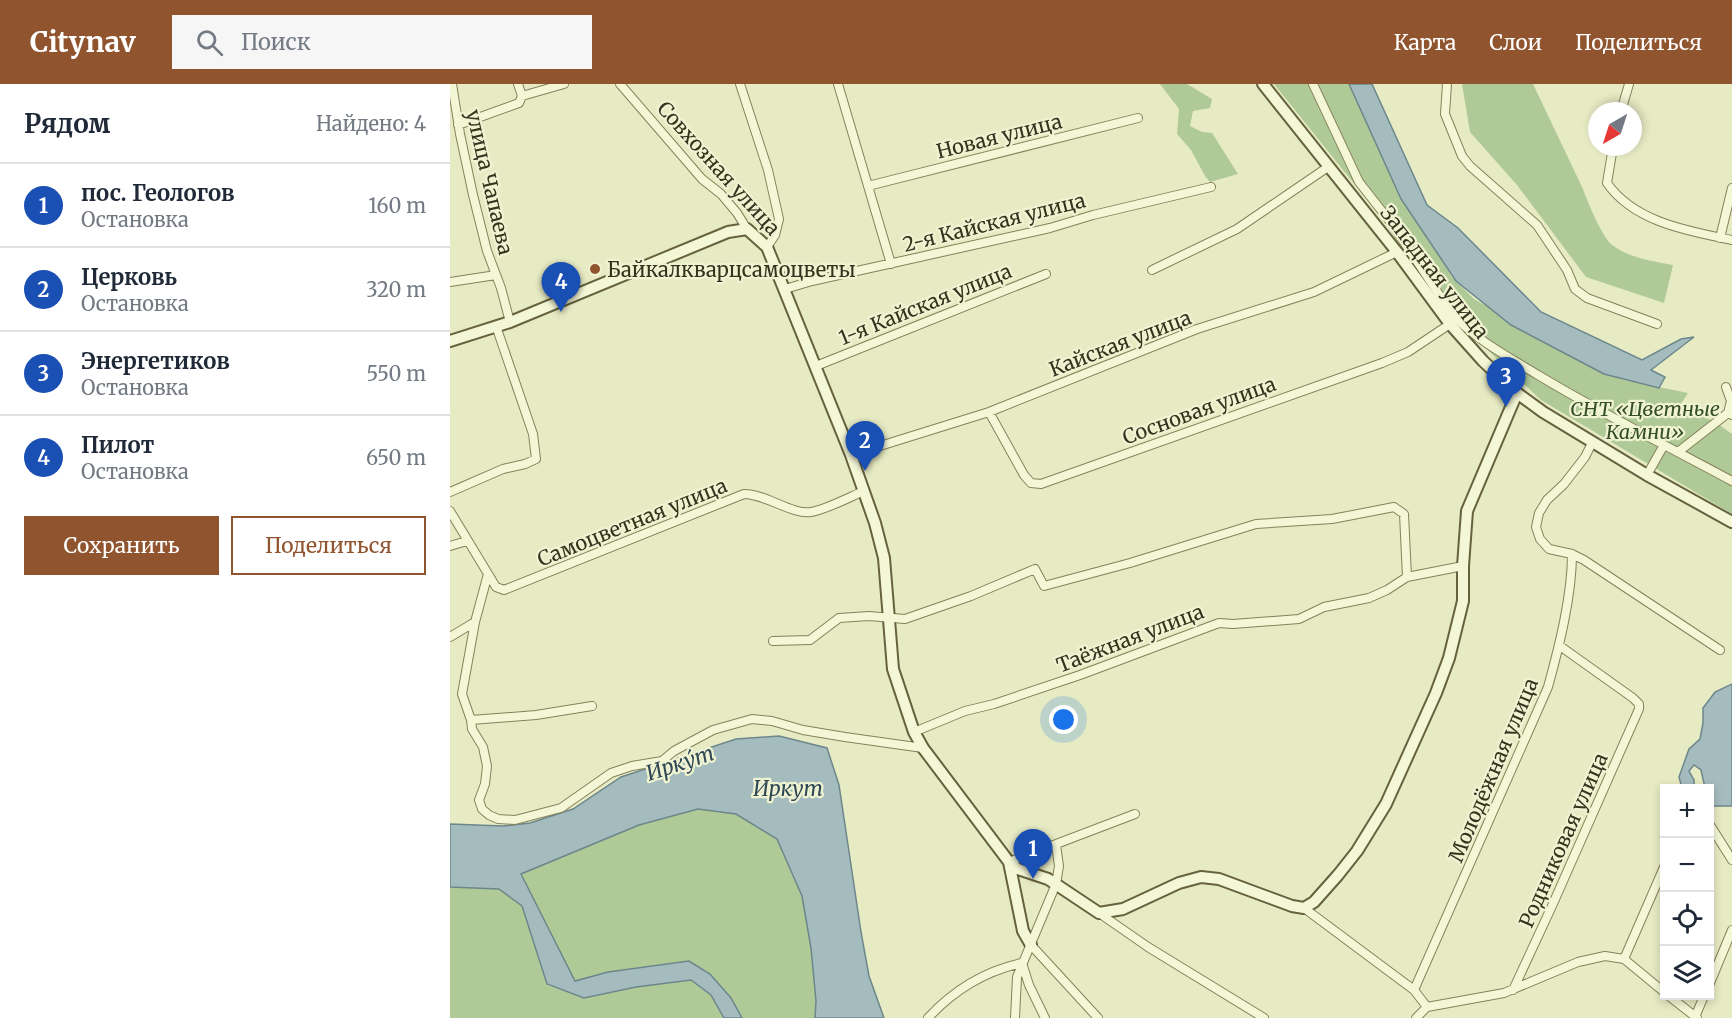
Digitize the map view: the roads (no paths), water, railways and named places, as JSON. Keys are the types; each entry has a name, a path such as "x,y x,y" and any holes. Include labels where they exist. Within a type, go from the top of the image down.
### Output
{"street":[{"name":"улица Чапаева","path":"452,84 459,134 487,251 510,322"},
{"path":"458,125 519,103 522,96 518,84"},
{"path":"522,96 564,84"},
{"name":"Совхозная улица","path":"620,84 702,179 721,194 747,229 767,247 864,491 884,558 893,669 914,732 923,748 1009,862 1023,932 1031,945"},
{"path":"740,84 768,171 779,219 775,235 767,247"},
{"path":"838,84 891,264"},
{"name":"Западная улица","path":"1263,84 1397,252 1450,324 1483,361 1517,393 1592,443 1732,522"},
{"path":"1313,84 1359,182 1392,224 1452,314 1460,322 1494,348 1564,390 1732,481"},
{"path":"1447,84 1445,114 1462,156 1470,166 1537,225 1567,270 1575,289 1587,298 1657,324"},
{"path":"1624,102 1629,84"},
{"name":"Новая улица","path":"868,186 1138,118"},
{"path":"450,135 459,134"},
{"path":"1612,156 1608,183 1623,200 1648,216 1732,240"},
{"path":"1152,270 1237,229 1328,167"},
{"name":"2-я Кайская улица","path":"785,289 1050,228 1093,215 1211,187"},
{"path":"1720,238 1732,188"},
{"path":"450,341 510,322 728,232 747,229"},
{"name":"Кайская улица","path":"851,455 989,412 1197,330 1314,292 1397,252"},
{"name":"1-я Кайская улица","path":"816,366 1046,274"},
{"path":"450,282 496,275"},
{"name":"Сосновая улица","path":"989,412 1024,475 1031,483 1041,484 1382,363 1408,352 1450,324"},
{"path":"450,492 503,469 536,459 533,434 496,326"},
{"path":"1678,452 1731,413 1731,401 1726,387"},
{"path":"1305,908 1326,890 1358,851 1386,804 1436,693 1449,658 1462,601 1467,511 1517,393"},
{"path":"1592,443 1585,457 1564,484 1547,500 1539,513 1536,527 1540,539 1549,549 1572,554 1720,650"},
{"path":"1647,475 1664,445"},
{"name":"Самоцветная улица","path":"450,511 496,587 504,590 744,494 756,494 801,512 811,512 864,491"},
{"path":"773,641 810,640 839,618 869,616 905,619 920,615 1035,569 1044,586 1256,524 1332,519 1394,507 1404,514 1407,577"},
{"path":"450,546 467,541"},
{"name":"Молодёжная улица","path":"1414,990 1543,698 1560,646 1572,568 1572,554"},
{"name":"Таёжная улица","path":"914,732 965,711 994,704 1080,675 1220,623 1299,619 1324,607 1369,598 1407,577 1463,566"},
{"path":"488,574 475,622 462,694 472,729 483,747 488,766 479,800 482,809 498,819 515,820 561,808 611,773 632,766 662,761 674,751 713,730 752,719 772,721 803,730 923,748"},
{"path":"450,637 475,622"},
{"name":"Родниковая улица","path":"1513,990 1640,704 1560,646"},
{"path":"471,720 536,715 592,706"},
{"path":"1009,862 1135,814"},
{"path":"1714,831 1732,860"},
{"path":"1015,1018 1017,977 1056,884 1059,866 1056,845"},
{"path":"1009,862 1018,869 1048,879 1125,932 1264,1018"},
{"path":"1098,913 1123,909 1179,883 1201,877 1219,879 1279,902 1305,908 1414,990 1427,1007"},
{"path":"1624,959 1660,878"},
{"path":"1714,973 1732,930"},
{"path":"1031,945 1098,1018"},
{"path":"1416,1018 1427,1007 1513,990 1578,962 1605,956 1624,959 1660,988"},
{"path":"928,1018 942,1003 965,986 1009,966 1022,963"},
{"path":"1022,963 1029,985 1045,1018"},
{"path":"1674,1000 1696,1017 1702,1000"}],"water":[{"path":"1349,84 1372,84 1427,205 1458,228 1541,312 1642,360 1681,339 1694,337 1651,370 1665,377 1659,388 1604,374 1511,325 1456,281 1401,199"},
{"path":"1732,684 1732,806 1714,806 1714,784 1704,784 1701,770 1694,765 1689,771 1694,784 1681,784 1679,777 1689,749 1700,739 1703,708 1715,692"},
{"name":"Иркут","path":"779,736 827,748 839,785 869,976 884,1018 815,1018 816,1001 811,948 802,896 777,839 736,814 698,809 639,825 521,874 575,981 608,972 689,961 710,974 731,998 742,1018 724,1018 711,995 691,980 636,987 584,998 547,984 522,906 499,889 450,887 450,824 503,826 530,823 573,809 621,777 736,739"}],"place":[{"name":"Байкалкварцсамоцветы","path":"595,269"},
{"name":"Пилот","path":"561,312"},
{"name":"Энергетиков","path":"1506,407"},
{"name":"Церковь","path":"865,471"},
{"name":"пос. Геологов","path":"1033,879"}],"park label":[{"name":"СНТ «Цветные Камни»","path":"1645,420"}],"water label":[{"name":"Ирку́т","path":"680,763"}]}
